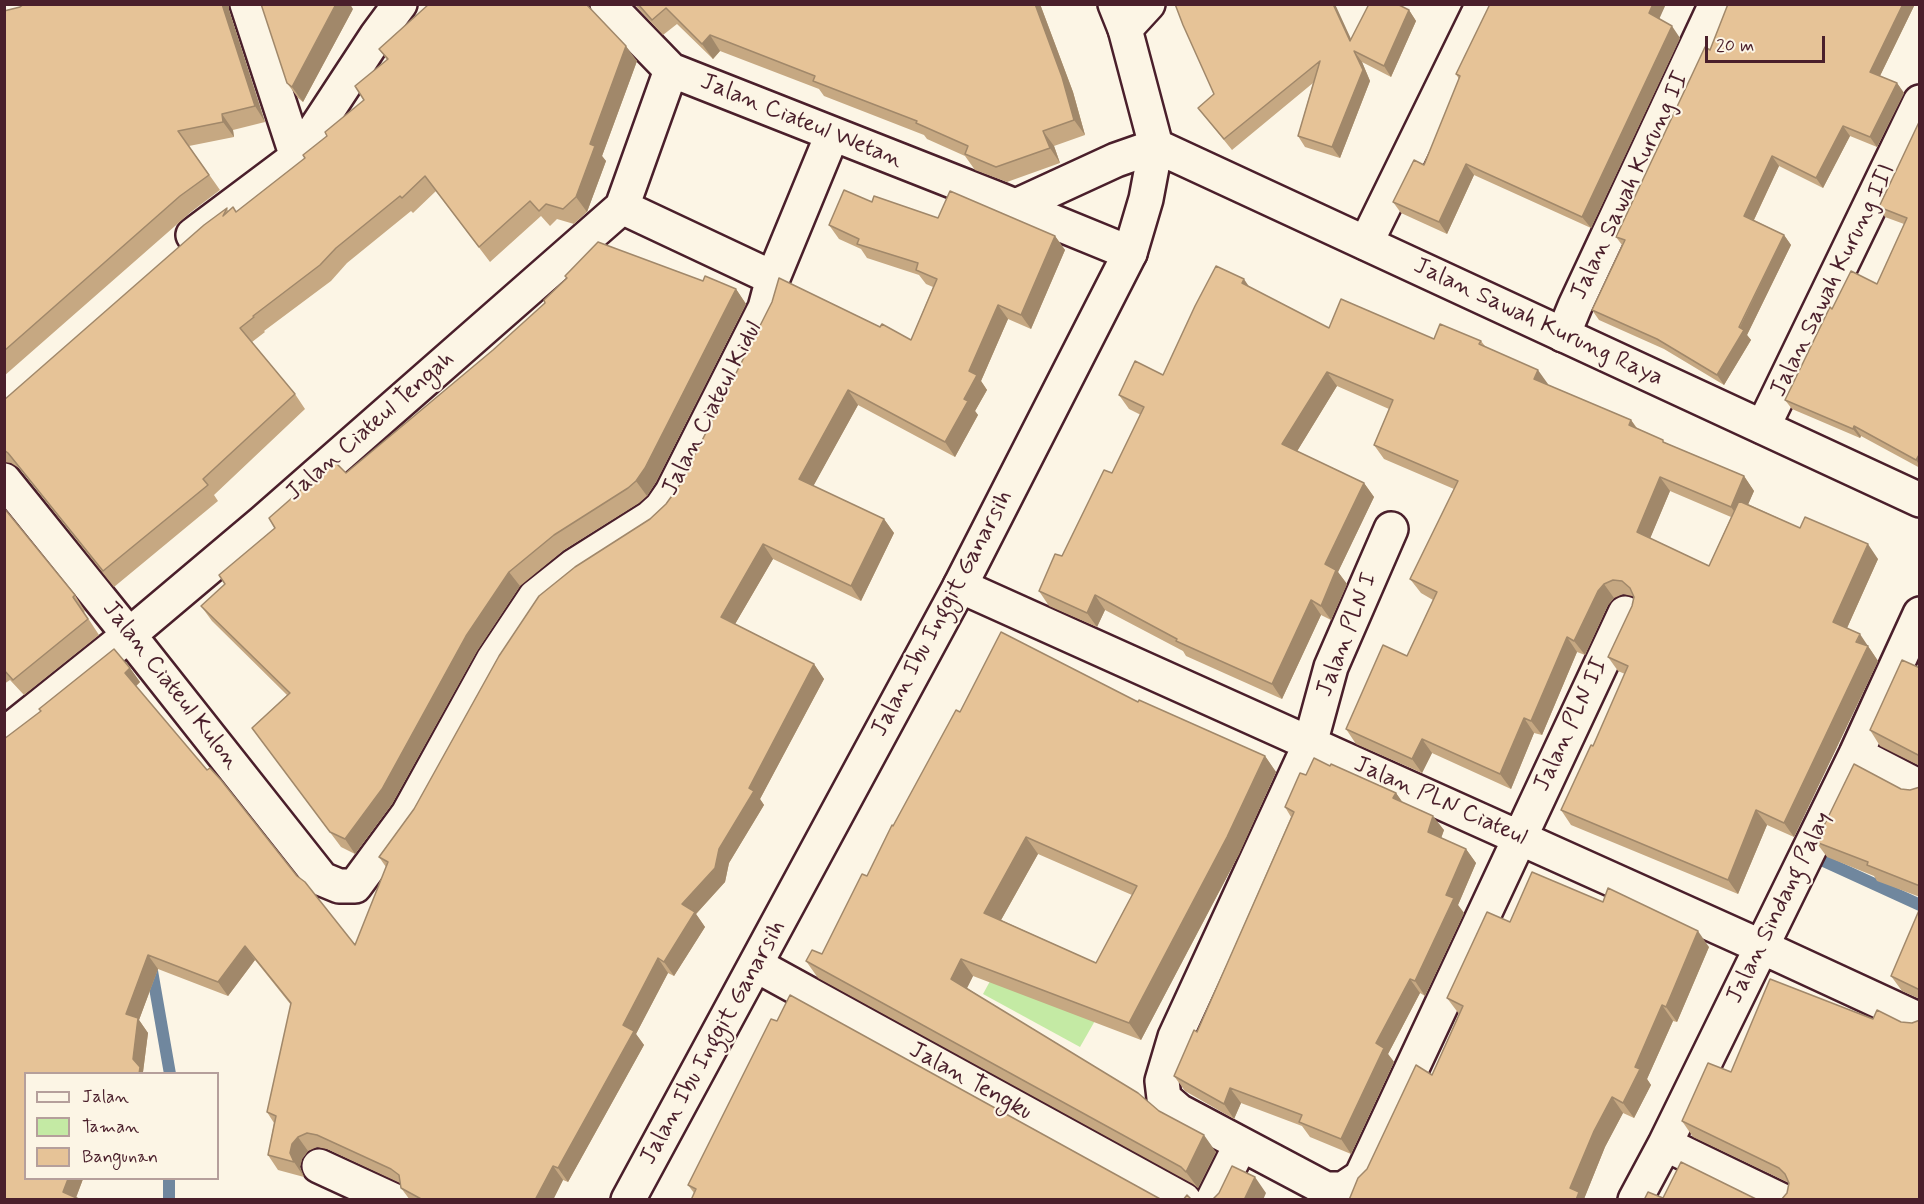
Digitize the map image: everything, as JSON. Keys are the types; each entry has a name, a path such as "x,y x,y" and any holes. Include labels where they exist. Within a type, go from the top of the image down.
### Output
{"street":[{"path":"4,10 26,4"},
{"path":"247,4 297,157"},
{"path":"168,257 203,226 297,157 400,4"},
{"name":"Jalan Ciateul Wetan","path":"607,4 670,70 1130,253"},
{"path":"1120,17 1148,4"},
{"path":"1366,243 1483,4"},
{"name":"Jalan Sawah Kurung II","path":"1563,335 1716,4"},
{"name":"Jalan Ibu Inggit Ganarsih","path":"628,1200 960,586 1130,253 1146,199 1156,146 1120,17"},
{"name":"Jalan Ciateul Tengah","path":"4,735 129,635 263,522 622,207 670,70"},
{"name":"Jalan Sawah Kurung III","path":"1763,427 1920,102"},
{"name":"Jalan Ciateul Kidul","path":"339,886 355,886 408,814 493,660 535,597 574,566 650,518 661,508 672,492 765,308 773,278 832,135"},
{"path":"1016,206 1116,160 1156,146"},
{"name":"Jalan Sawah Kurung Raya","path":"1156,146 1920,500"},
{"path":"622,207 773,278"},
{"name":"Jalan Ciateul Kulon","path":"4,480 322,879 339,886"},
{"name":"Jalan PLN I","path":"1240,1143 1179,1111 1164,1098 1162,1081 1175,1037 1311,744 1331,667 1391,529"},
{"name":"Jalan PLN Ciateul","path":"960,586 1762,946 1920,1020"},
{"name":"Jalan PLN II","path":"1240,1143 1326,1189 1343,1189 1361,1177 1625,613"},
{"name":"Jalan Sindang Palay","path":"1635,1200 1665,1144 1856,754 1920,614"},
{"path":"1856,754 1920,787"},
{"name":"Jalan Tengku","path":"756,965 1184,1200"},
{"path":"1213,1200 1240,1143"},
{"path":"1665,1144 1781,1200"},
{"path":"319,1166 393,1200"}],"green space":[{"path":"1018,930 1116,984 1080,1047 983,994"}],"building":[{"path":"24,4 222,4 255,106 222,114 223,122 178,131 209,175 180,196 4,351 4,11"},
{"path":"261,4 336,4 292,87 287,83"},
{"path":"429,4 586,4 626,46 590,144 595,146 576,197 563,209 546,204 539,211 530,201 479,247 425,176 402,198 400,196 336,248 320,265 240,328 295,394 203,479 208,485 103,571 4,450 4,400 204,225 227,208 223,216 233,207 236,212 305,158 303,155 327,136 325,132 364,100 355,86 388,59 379,49"},
{"path":"638,4 1035,4 1062,77 1074,120 1043,131 1050,148 996,167 965,154 968,146 916,123 917,121 813,81 815,76 710,35 702,44 666,8 652,20"},
{"path":"1175,4 1333,4 1350,41 1369,4 1397,4 1409,10 1384,66 1354,51 1363,70 1332,147 1298,136 1320,61 1224,139 1198,108 1214,94"},
{"path":"1490,4 1653,4 1649,13 1672,26 1582,217 1466,164 1439,222 1393,202 1414,160 1424,165 1460,76 1456,74"},
{"path":"1728,4 1903,4 1870,72 1897,83 1870,137 1843,126 1816,178 1772,156 1744,216 1784,235 1739,327 1744,330 1717,375 1657,339 1592,310 1625,240 1616,237 1705,47 1710,50"},
{"path":"1920,120 1920,453 1916,460 1854,426 1853,429 1785,400 1830,307 1832,309 1851,271 1877,284 1907,218 1879,207"},
{"path":"844,190 872,202 874,196 938,218 950,191 1055,236 1021,315 998,305 969,371 977,375 964,399 968,401 945,442 848,390 799,479 884,519 851,586 763,544 721,617 814,664 749,788 754,791 719,849 715,868 682,904 695,912 664,962 658,958 623,1025 634,1031 558,1168 553,1166 535,1200 423,1200 401,1188 399,1175 391,1169 317,1135 307,1133 298,1137 292,1144 290,1153 294,1162 268,1155 276,1116 267,1112 291,1003 245,946 218,982 148,955 126,1014 138,1018 133,1059 140,1067 139,1072 24,1072 24,1180 68,1180 63,1192 81,1200 4,1200 4,739 114,649 130,668 125,673 207,770 210,768 221,780 355,945 388,862 379,857 414,809 499,656 539,596 575,567 650,519 666,504 679,486 772,302 779,278 880,327 882,324 911,340 937,279 916,270 918,263 857,244 859,239 829,225"},
{"path":"598,242 703,281 705,276 736,289 645,468 636,481 554,535 509,572 466,636 382,789 345,839 330,832 252,728 290,693 201,606 225,584 219,575 275,528 269,518 334,461 346,473 493,350 545,303 544,300 567,278 565,276"},
{"path":"1216,266 1244,279 1242,283 1329,328 1341,299 1434,339 1440,324 1481,341 1479,344 1538,370 1534,379 1631,420 1629,425 1663,442 1744,476 1731,507 1660,477 1637,532 1709,566 1739,501 1800,528 1805,517 1868,544 1833,622 1860,634 1856,642 1868,646 1784,823 1756,810 1728,880 1561,810 1591,745 1593,746 1628,666 1608,657 1634,597 1630,588 1622,581 1613,580 1604,584 1598,591 1574,641 1567,637 1531,721 1524,718 1500,774 1422,739 1412,759 1346,729 1383,645 1407,656 1437,592 1410,579 1458,481 1374,445 1393,400 1327,372 1282,444 1364,483 1325,564 1336,570 1321,606 1311,600 1272,684 1176,641 1177,639 1095,595 1087,613 1039,591 1055,554 1062,556 1104,470 1112,473 1144,407 1119,395 1135,361 1163,375"},
{"path":"4,508 75,595 73,597 88,619 13,680 4,670"},
{"path":"1001,632 1138,702 1139,700 1265,756 1227,837 1129,1023 961,959 951,979 1138,1093 1159,1111 1204,1135 1186,1172 1181,1167 806,961 812,950 822,954 862,874 867,876 892,825 956,710 960,712","holes":["1026,837 1137,886 1096,963 984,913"]},
{"path":"1902,660 1920,668 1920,756 1870,730"},
{"path":"1314,758 1396,793 1393,798 1433,816 1428,832 1466,849 1446,895 1454,898 1415,981 1410,979 1376,1043 1384,1048 1341,1139 1299,1122 1302,1115 1230,1088 1224,1104 1174,1076 1194,1030 1197,1032 1294,812 1285,807 1300,773 1306,775"},
{"path":"1854,764 1901,789 1910,790 1920,787 1920,886 1867,865 1868,862 1816,842"},
{"path":"1532,872 1603,902 1608,888 1698,931 1666,1007 1662,1005 1635,1067 1640,1069 1623,1103 1612,1097 1594,1131 1570,1188 1579,1192 1576,1200 1349,1200 1358,1178 1367,1169 1416,1065 1432,1075 1463,1006 1447,998 1487,912 1510,922"},
{"path":"1920,908 1920,990 1891,976"},
{"path":"1770,979 1873,1019 1877,1010 1901,1022 1912,1023 1920,1020 1920,1200 1781,1200 1787,1193 1789,1183 1779,1168 1682,1121 1708,1063 1731,1072"},
{"path":"790,995 1162,1200 691,1200 696,1189 688,1185 771,1019 777,1021"},
{"path":"1681,1162 1758,1200 1644,1200 1648,1192 1663,1198"},
{"path":"1232,1166 1255,1177 1244,1200 1212,1200 1219,1193"}],"waterway":[{"path":"1815,857 1920,905"},
{"path":"151,965 170,1072"},
{"path":"169,1180 169,1200"}]}
